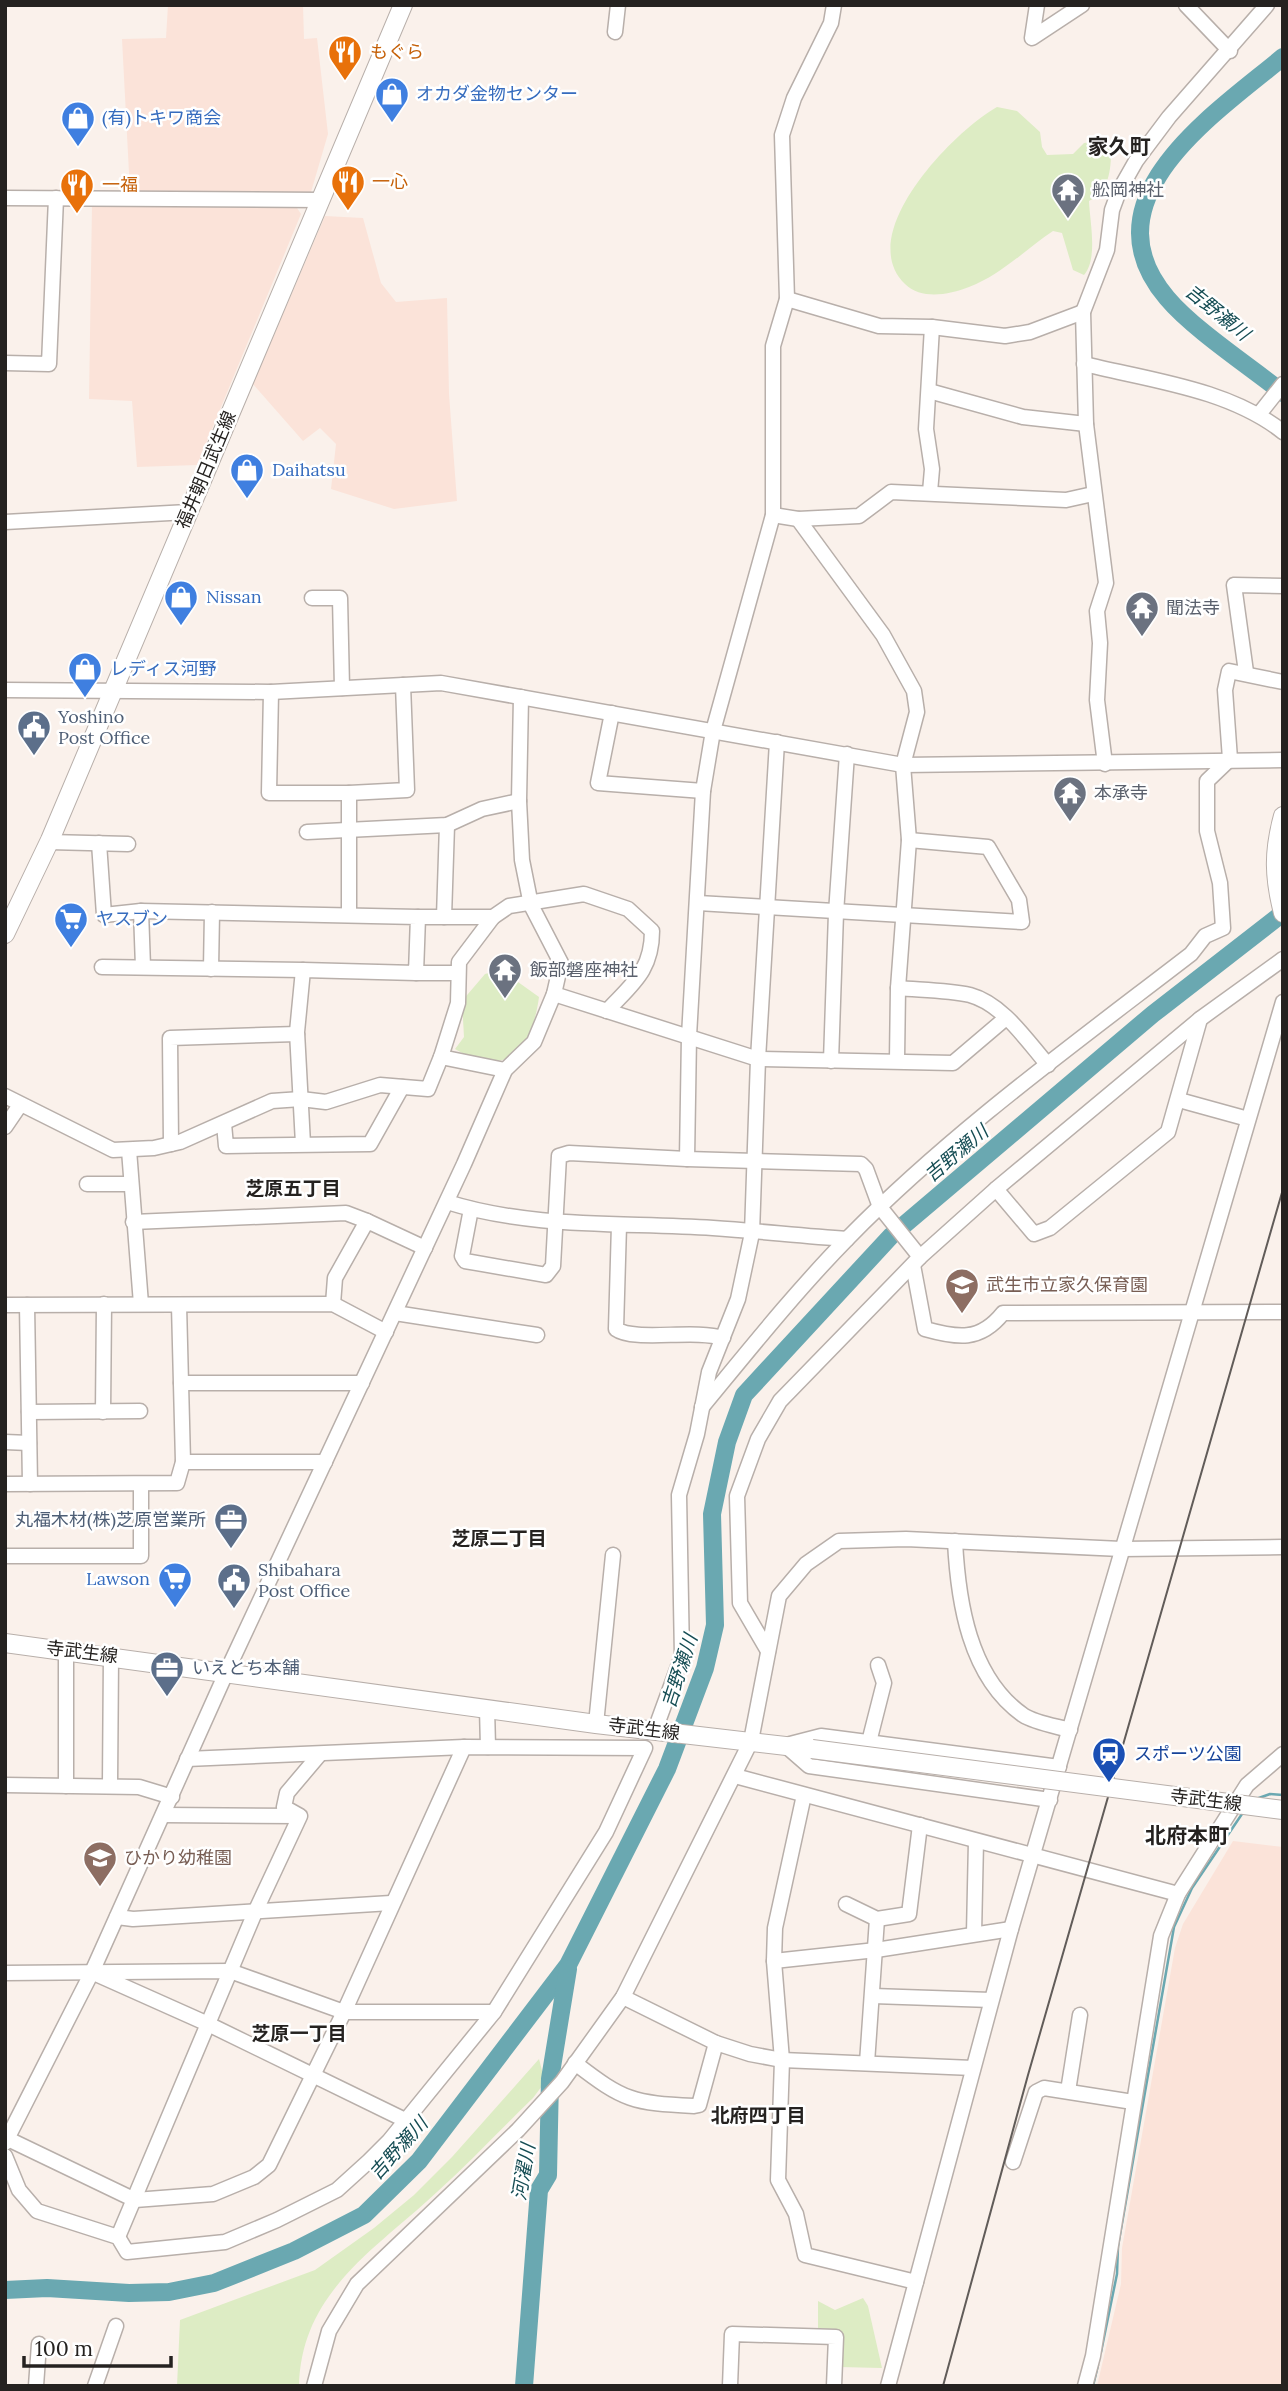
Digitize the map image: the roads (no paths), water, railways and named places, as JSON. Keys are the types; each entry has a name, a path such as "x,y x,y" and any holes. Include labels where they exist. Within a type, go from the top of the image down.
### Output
{"main road":[{"name":"福井朝日武生線","path":"5,934 11,908 49,842 404,5"},
{"path":"1283,816 1276,842 1274,873 1283,913"},
{"name":"寺武生線","path":"5,1643 227,1671 596,1724 1283,1810"}],"street":[{"path":"615,32 618,5"},
{"path":"687,1159 689,1036 703,791 713,731 773,515 772,346 788,299 782,135 794,99 831,23 834,5"},
{"path":"1037,5 1032,38 1082,5"},
{"path":"1186,5 1230,51"},
{"path":"1105,764 1097,700 1100,643 1097,611 1106,583 1086,424 1083,312 1107,250 1112,210 1119,191 1169,117 1230,51 1267,5"},
{"path":"5,198 321,200"},
{"path":"5,363 49,364 56,198"},
{"path":"788,299 879,326 932,327 1005,337 1030,332 1083,312"},
{"path":"930,492 932,469 926,429 932,327"},
{"path":"1084,364 1208,396 1259,413 1283,432"},
{"path":"1259,413 1283,384"},
{"path":"929,391 1023,417 1086,424"},
{"path":"773,515 798,519 859,516 891,492 1066,500 1093,494"},
{"path":"5,522 188,512"},
{"path":"798,519 883,635 911,684 917,712 903,765 909,840 898,988 897,1060"},
{"path":"1245,672 1234,585 1283,586"},
{"path":"312,598 340,598 342,688"},
{"path":"1230,759 1225,690 1229,671 1282,681"},
{"path":"5,690 271,692 441,683 903,765 1283,760"},
{"path":"271,692 269,793 407,790 403,685"},
{"path":"464,1747 391,1903 344,2012 269,2165 254,2177 213,2194 135,2200 7,2141 92,1972 227,1671 447,1202 505,1070 534,1042 554,994 561,963 531,905 522,860 519,801 521,697"},
{"path":"612,713 598,783 703,791"},
{"path":"660,1731 682,1656 679,1495 709,1372 738,1299 752,1233 757,1160 758,1059 777,742"},
{"path":"831,1061 836,913 846,754"},
{"path":"702,1407 847,1239 880,1207 1048,1065 1191,954 1205,936 1223,928 1220,883 1207,831 1207,781 1230,759"},
{"path":"349,793 349,915"},
{"path":"307,832 447,825 482,809 519,801"},
{"path":"444,917 447,825"},
{"path":"698,903 1022,922 1019,900 988,846 909,840"},
{"path":"49,842 128,844"},
{"path":"99,843 104,915 141,911 493,917"},
{"path":"5,1096 113,1150 129,1150 171,1144 225,1124 272,1101 301,1099 326,1102 380,1085 428,1089 458,1003 459,962 493,917 509,906 531,905 584,894 628,909 652,931 652,950 646,968 607,1011"},
{"path":"141,911 143,967"},
{"path":"211,969 212,912"},
{"path":"416,972 418,917"},
{"path":"768,1651 740,1603 737,1496 758,1439 780,1401 916,1261 996,1189 1200,1019 1283,959"},
{"path":"102,967 458,973"},
{"path":"303,970 297,1034 303,1144"},
{"path":"898,988 970,995 985,1001 1006,1018 1048,1065"},
{"path":"554,994 758,1059 953,1063 1006,1018"},
{"path":"888,2386 1011,1929 1283,1002"},
{"path":"996,1189 1034,1234 1050,1228 1168,1132 1200,1019"},
{"path":"171,1144 170,1038 297,1034"},
{"path":"441,1057 505,1070"},
{"path":"225,1124 226,1146 370,1144 402,1087"},
{"path":"1179,1100 1248,1119"},
{"path":"5,1127 20,1105"},
{"path":"129,1150 141,1304"},
{"path":"471,1209 462,1256 465,1261 545,1275 553,1266 556,1160 563,1154 861,1164 866,1169 880,1207 905,1239 916,1261 925,1329 957,1338 970,1337 984,1331 1003,1313 1283,1312"},
{"path":"87,1184 130,1184"},
{"path":"447,1202 471,1209 554,1221 715,1228 847,1239"},
{"path":"133,1222 346,1213 425,1248"},
{"path":"333,1304 335,1278 367,1221"},
{"path":"619,1225 616,1329 632,1335 697,1332 723,1338"},
{"path":"103,1412 104,1304"},
{"path":"5,1305 333,1304 386,1332"},
{"path":"27,1305 30,1484"},
{"path":"5,1484 177,1483 183,1462 179,1305"},
{"path":"395,1313 537,1335"},
{"path":"181,1383 362,1384"},
{"path":"29,1412 139,1411"},
{"path":"5,1443 29,1443"},
{"path":"183,1462 325,1462"},
{"path":"5,1556 141,1556 141,1485"},
{"path":"313,2386 329,2332 357,2284 518,2130 562,2082 623,1997 735,1776 768,1651 779,1596 806,1564 839,1541 955,1541 1121,1549 1283,1548"},
{"path":"955,1541 958,1592 970,1637 992,1683 1024,1716 1070,1730"},
{"path":"596,1724 613,1555"},
{"path":"66,1650 66,1786"},
{"path":"110,1785 111,1656"},
{"path":"869,1742 884,1683 878,1665"},
{"path":"487,1708 488,1747"},
{"path":"786,1746 821,1736 1059,1767"},
{"path":"786,1746 809,1766 1050,1800"},
{"path":"5,2155 19,2190 37,2211 118,2237 127,2252 207,2246 235,2238 337,2190 388,2141 494,2012 606,1832 645,1748 464,1747 187,1759"},
{"path":"300,1816 284,1807 287,1793 320,1754"},
{"path":"1085,2386 1093,2356 1161,1936 1178,1894 1247,1785 1283,1754"},
{"path":"735,1776 1178,1894"},
{"path":"5,1785 139,1787 172,1797"},
{"path":"804,1795 775,1928 774,1961 782,2060 778,2180 796,2214 805,2255 916,2282"},
{"path":"163,1815 300,1816"},
{"path":"118,2237 256,1910 300,1816"},
{"path":"846,1904 877,1919 909,1914 920,1825"},
{"path":"974,1934 976,1841"},
{"path":"117,1917 133,1919 391,1903"},
{"path":"867,2063 877,1919"},
{"path":"774,1961 876,1950 1011,1929"},
{"path":"5,1973 230,1971 344,2012 494,2012"},
{"path":"92,1972 208,2024 405,2120"},
{"path":"873,1996 991,2000"},
{"path":"623,1997 716,2043 782,2060 973,2068"},
{"path":"1068,2091 1080,2015"},
{"path":"575,2063 609,2089 640,2103 694,2106 699,2105 716,2043"},
{"path":"1013,2161 1036,2092 1044,2088 1133,2102"},
{"path":"95,2386 116,2326"},
{"path":"730,2386 732,2334 836,2337 834,2386"},
{"path":"36,2386 38,2344"}],"waterway":[{"name":"吉野瀬川","path":"1283,57 1225,104 1168,161 1149,193 1140,226 1145,262 1167,298 1206,335 1283,393"},
{"name":"吉野瀬川","path":"5,2290 47,2288 129,2293 169,2292 214,2283 294,2251 364,2215 419,2161 568,1965 667,1769 705,1668 715,1625 712,1514 727,1442 744,1395 891,1236 1153,1014 1283,913"},
{"path":"1256,1799 1270,1794 1283,1795"},
{"path":"1101,2352 1117,2274 1118,2246 1174,1927 1192,1888 1244,1811"},
{"name":"河濯川","path":"524,2386 539,2190 548,2175 550,2079 568,1969"},
{"path":"1093,2386 1098,2365"}],"tram line":[{"path":"943,2386 1028,2075 1283,1189"}],"place":[{"name":"もぐら","path":"345,82"},
{"name":"オカダ金物センター","path":"392,124"},
{"name":"(有)トキワ商会","path":"78,148"},
{"name":"一心","path":"348,212"},
{"name":"一福","path":"77,215"},
{"name":"舩岡神社","path":"1068,220"},
{"name":"Daihatsu","path":"247,500"},
{"name":"Nissan","path":"181,627"},
{"name":"聞法寺","path":"1142,638"},
{"name":"レディス河野","path":"85,699"},
{"name":"Yoshino Post Office","path":"34,757"},
{"name":"本承寺","path":"1070,823"},
{"name":"ヤスブン","path":"71,949"},
{"name":"飯部磐座神社","path":"505,1000"},
{"name":"武生市立家久保育園","path":"962,1315"},
{"name":"丸福木材(株)芝原営業所","path":"231,1550"},
{"name":"Lawson","path":"175,1609"},
{"name":"Shibahara Post Office","path":"234,1610"},
{"name":"いえとち本舗","path":"167,1698"},
{"name":"スポーツ公園","path":"1109,1784"},
{"name":"ひかり幼稚園","path":"100,1888"}],"district":[{"name":"家久町","path":"1119,147"},
{"name":"芝原五丁目","path":"293,1188"},
{"name":"芝原二丁目","path":"499,1538"},
{"name":"北府本町","path":"1187,1836"},
{"name":"芝原一丁目","path":"299,2033"},
{"name":"北府四丁目","path":"758,2115"}]}
